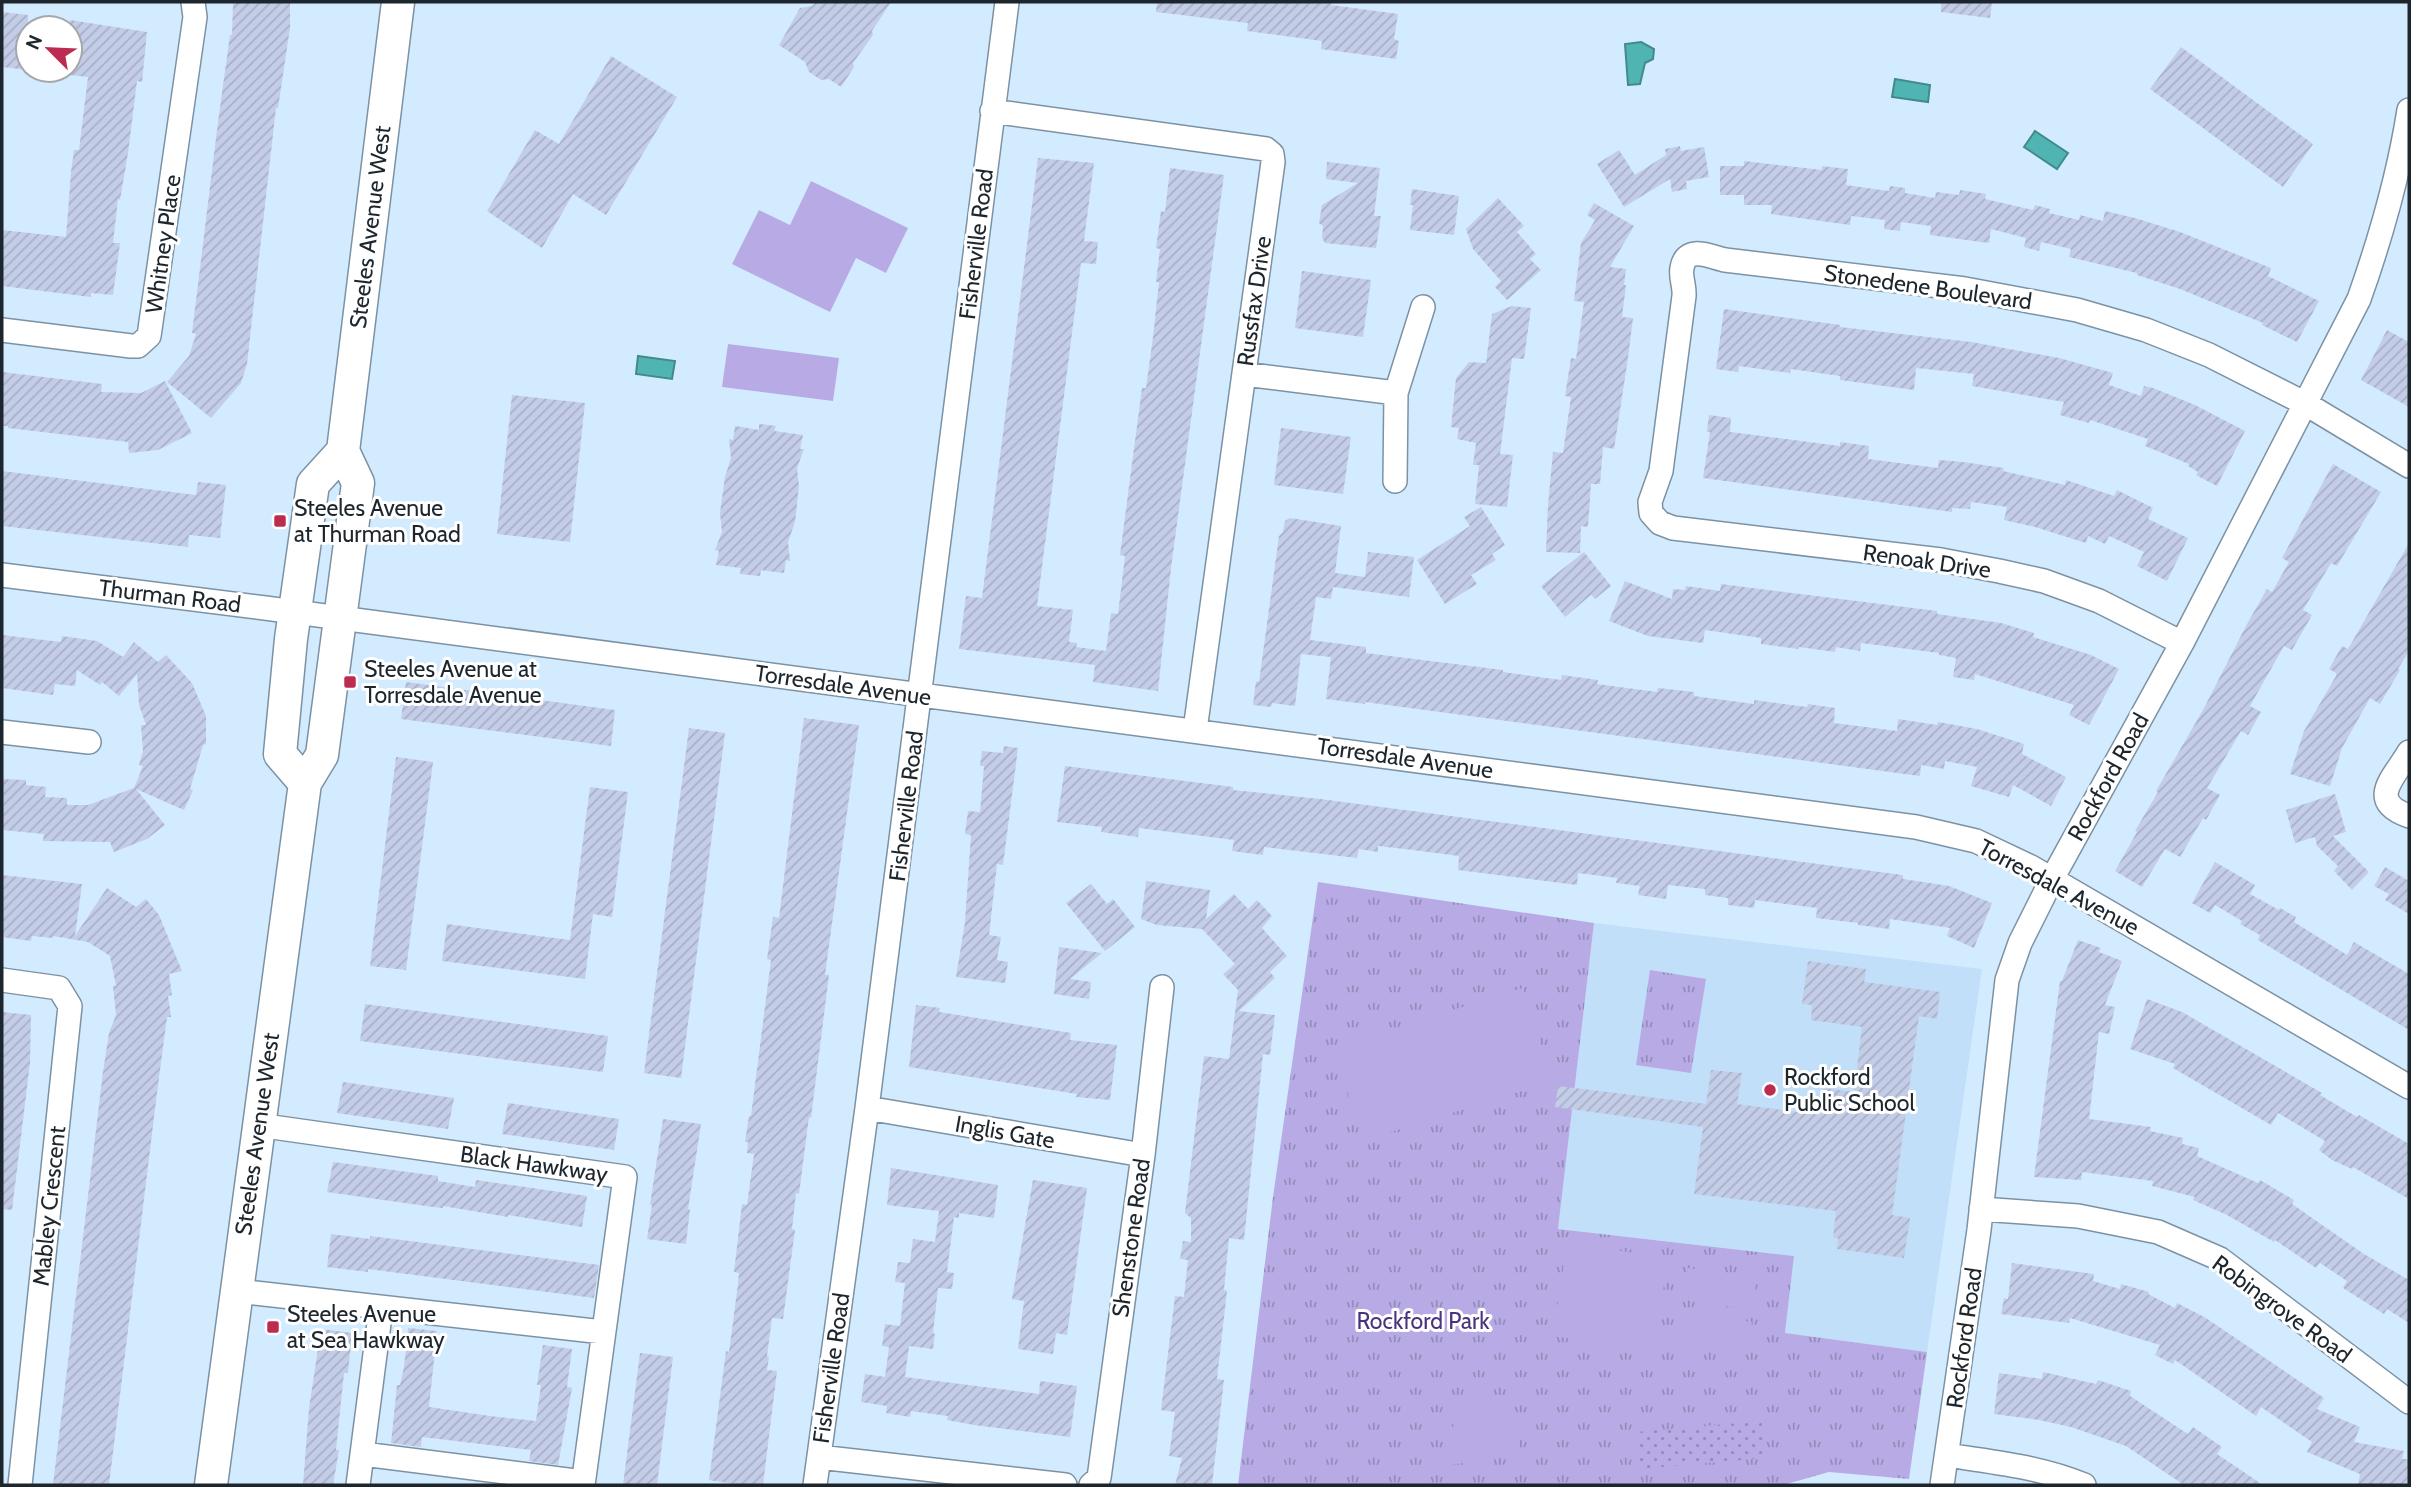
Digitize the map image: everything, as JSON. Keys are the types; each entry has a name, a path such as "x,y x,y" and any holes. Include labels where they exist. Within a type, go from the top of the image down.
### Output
{"main road":[{"name":"Steeles Avenue West","path":"211,1485 305,783 322,755 358,483 343,451 398,2"},
{"path":"305,783 280,754 294,612 313,484 343,451"}],"street":[{"name":"Whitney Place","path":"2,330 131,346 138,346 149,336 195,17 193,2"},
{"name":"Fisherville Road","path":"815,1485 867,1108 1007,2"},
{"name":"Rockford Road","path":"1942,1485 1981,1209 2007,979 2020,943 2052,879 2182,643 2359,299 2381,239 2409,110"},
{"name":"Russfax Drive","path":"992,111 1270,151 1273,162 1195,730"},
{"name":"Stonedene Boulevard","path":"1660,523 1651,513 1650,502 1661,471 1683,310 1685,285 1681,268 1687,258 1695,253 1726,260 1965,289 2077,310 2146,330 2209,355 2306,404 2409,466"},
{"path":"1395,481 1396,393 1423,307"},
{"path":"1244,374 1396,393"},
{"name":"Renoak Drive","path":"1660,523 1673,528 1941,560 1999,571 2044,582 2099,601 2182,643"},
{"name":"Thurman Road","path":"2,575 339,617"},
{"name":"Torresdale Avenue","path":"339,617 1916,827 1976,841 2052,879 2409,1087"},
{"path":"2,732 89,742"},
{"path":"2409,752 2387,787 2386,797 2389,806 2409,816"},
{"name":"Mabley Crescent","path":"2,980 59,988 70,1006 20,1485"},
{"name":"Shenstone Road","path":"1091,1485 1099,1479 1143,1155 1162,987"},
{"name":"Inglis Gate","path":"867,1108 1143,1155"},
{"name":"Black Hawkway","path":"258,1125 625,1177 583,1484"},
{"name":"Robingrove Road","path":"1981,1209 2078,1216 2158,1232 2220,1259 2409,1402"},
{"path":"237,1291 603,1332"},
{"path":"358,1485 381,1308"},
{"path":"363,1454 583,1484"},
{"path":"1947,1455 2029,1467 2064,1476 2084,1485"},
{"path":"819,1457 1065,1485"}],"shaded area":[{"path":"1641,42 1654,49 1653,59 1645,63 1640,84 1628,85 1625,44"},
{"path":"1895,79 1930,85 1928,102 1892,97"},
{"path":"2035,131 2068,153 2057,169 2024,147"},
{"path":"638,356 675,361 672,379 636,374"},
{"name":"Rockford Public School","path":"1594,923 1982,969 1927,1352 1785,1333 1794,1256 1558,1229"}],"green space":[{"path":"811,181 908,228 886,273 856,258 830,312 732,264 759,210 790,225"},
{"path":"728,344 839,358 833,401 722,387"},
{"name":"Rockford Park","path":"1318,882 1594,923 1558,1229 1794,1256 1785,1333 1927,1352 1909,1479 1829,1472 1783,1485 1238,1485 1273,1197"},
{"path":"1650,970 1706,979 1691,1073 1636,1065"},
{"path":"1523,988 1551,1082 1362,1141 1334,1047"},
{"path":"1567,1243 1668,1258 1654,1351 1553,1336"},
{"path":"1688,1268 1757,1278 1752,1310 1684,1300"},
{"path":"1683,1312 1752,1322 1747,1354 1678,1344"},
{"path":"1491,1394 1503,1397 1519,1414 1520,1455 1449,1465 1445,1445 1467,1395"},
{"path":"1762,1421 1765,1458 1639,1469 1636,1432"}],"building":[{"path":"233,2 290,2 290,28 276,108 247,364 241,383 211,418 167,382 189,356 196,334 192,333 218,122 232,35"},
{"path":"816,2 891,2 841,87 829,79 821,80 809,72 805,62 779,45 800,8 812,6"},
{"path":"1157,2 1331,2 1331,5 1398,14 1394,39 1399,41 1396,59 1321,49 1322,41 1247,31 1248,23 1156,12"},
{"path":"1941,2 1992,2 1990,18 1941,12"},
{"path":"2,12 19,14 14,14 14,68 2,67"},
{"path":"84,22 147,32 142,82 137,81 128,153 120,200 118,199 113,243 120,243 113,295 91,293 91,297 2,286 2,230 66,237 74,150 79,150 88,77 84,77"},
{"path":"2181,47 2313,144 2283,187 2150,89"},
{"path":"611,56 677,97 606,215 573,194 542,248 487,211 535,130 559,144"},
{"path":"1680,146 1681,151 1704,147 1709,177 1686,181 1687,189 1672,192 1670,179 1624,207 1597,164 1619,150 1635,175 1666,155 1665,149"},
{"path":"1038,158 1094,163 1084,241 1098,242 1096,264 1081,263 1037,606 1073,610 1069,642 1077,643 1076,647 1106,651 1111,613 1118,614 1125,556 1120,555 1142,388 1146,388 1153,337 1159,282 1156,282 1160,249 1156,248 1161,211 1165,212 1170,168 1224,175 1171,568 1158,691 1093,682 1095,665 959,649 966,596 982,598"},
{"path":"1744,161 1822,170 1822,166 1848,169 1846,185 1889,191 1890,186 1905,188 1905,193 1935,198 1936,192 1959,195 1960,190 1986,194 1985,199 2033,210 2035,205 2050,209 2049,213 2079,220 2080,215 2103,221 2105,211 2135,218 2180,232 2271,268 2268,276 2319,301 2297,342 2262,325 2263,323 2137,273 2069,257 2071,249 2041,242 2039,251 2024,247 2026,238 1991,229 1989,243 1930,235 1931,226 1901,222 1900,231 1884,229 1885,220 1851,216 1850,225 1771,214 1772,205 1744,205 1744,195 1720,195 1720,166 1744,166"},
{"path":"1327,162 1380,168 1374,216 1381,216 1376,248 1325,243 1322,238 1323,226 1319,223 1322,205 1358,183 1326,179"},
{"path":"1412,189 1459,196 1454,235 1410,230"},
{"path":"1498,198 1524,226 1517,232 1536,254 1530,259 1541,270 1507,300 1495,287 1501,281 1473,249 1466,229"},
{"path":"1594,203 1634,226 1610,267 1626,269 1622,317 1633,318 1628,358 1614,449 1603,447 1600,484 1591,484 1588,527 1581,526 1580,553 1546,552 1553,452 1563,453 1571,397 1565,396 1571,358 1576,359 1584,302 1574,301 1581,243 1595,220 1587,215"},
{"path":"1302,271 1371,280 1363,337 1295,328"},
{"path":"1512,306 1531,308 1524,359 1512,358 1500,454 1513,455 1507,507 1475,504 1479,465 1473,465 1476,443 1457,439 1459,428 1451,427 1456,378 1469,362 1486,363 1492,314"},
{"path":"1724,309 1840,327 1971,342 2059,358 2113,373 2109,385 2141,396 2144,386 2153,388 2195,405 2245,431 2217,486 2196,475 2198,472 2188,466 2189,464 2145,446 2148,439 2090,420 2089,423 2060,415 2064,402 1972,386 1974,374 1916,368 1914,390 1840,380 1840,376 1791,369 1790,373 1739,366 1738,372 1716,369"},
{"path":"2387,330 2409,342 2409,407 2361,380"},
{"path":"2,372 102,384 101,392 141,393 165,381 192,433 158,450 129,453 128,442 8,428 2,426"},
{"path":"512,395 585,403 570,542 497,534"},
{"path":"1709,415 1731,418 1730,432 1840,446 1840,442 1869,446 1868,459 1938,468 1939,460 1963,462 2004,468 2003,471 2065,485 2066,480 2114,496 2117,490 2153,508 2148,519 2188,538 2167,581 2137,566 2144,552 2109,536 2105,544 2088,536 2086,543 2004,520 2007,507 1971,502 1970,509 1952,508 1952,512 1703,478 1710,432 1707,432"},
{"path":"759,424 776,426 774,431 803,435 800,449 804,449 797,468 799,486 795,522 788,542 790,561 786,560 784,573 761,570 760,576 740,574 741,568 716,565 719,551 715,550 722,532 720,513 725,477 731,458 729,439 733,440 735,426 759,430"},
{"path":"1281,428 1351,437 1343,494 1274,485"},
{"path":"2333,464 2381,492 2337,566 2331,563 2303,610 2312,615 2292,650 2284,646 2250,706 2261,712 2248,735 2241,731 2207,788 2220,795 2206,820 2203,818 2180,857 2165,849 2142,887 2115,871 2247,624 2267,589 2272,592 2289,562 2282,558"},
{"path":"2,471 196,495 198,482 226,485 220,538 189,535 188,547 2,526"},
{"path":"1481,507 1505,545 1492,554 1496,560 1471,575 1477,584 1445,604 1417,560 1470,526 1464,517"},
{"path":"1290,518 1341,526 1335,573 1365,577 1368,552 1414,557 1409,597 1333,587 1331,599 1316,597 1310,640 1366,647 1366,653 1561,680 1562,675 1598,680 1597,684 1657,692 1658,688 1694,692 1694,696 1754,704 1754,700 1835,708 1834,723 1897,731 1898,719 1977,729 2024,744 2022,754 2066,777 2051,806 2013,785 2009,797 1971,786 1977,767 1945,761 1944,769 1921,765 1920,776 1326,699 1331,657 1301,654 1295,706 1272,703 1271,707 1253,705 1256,681 1259,682 1279,536 1283,532 1285,521"},
{"path":"2409,543 2409,651 2398,669 2400,670 2380,704 2370,698 2342,748 2330,786 2290,774 2304,731 2336,676 2336,673 2329,669 2342,646 2348,649"},
{"path":"1584,552 1611,586 1595,599 1591,595 1565,617 1541,586"},
{"path":"1625,581 1672,599 1673,589 1685,590 1686,586 1720,591 1721,584 1937,611 1937,614 2001,623 2034,633 2033,637 2091,655 2119,669 2089,725 2069,715 2074,705 1975,674 1974,680 1953,677 1956,658 1939,653 1861,643 1860,651 1836,647 1835,652 1798,649 1761,644 1761,638 1705,630 1703,643 1648,636 1609,621"},
{"path":"2,635 61,642 62,636 97,641 123,657 134,642 158,662 166,655 192,683 206,716 206,744 203,745 190,789 193,790 184,810 136,789 165,825 147,839 114,852 110,842 43,841 44,834 2,830 2,779 26,780 26,785 46,787 45,797 67,798 67,805 88,805 134,788 143,766 139,765 143,751 141,725 146,725 139,705 137,674 119,696 102,682 100,685 77,670 75,686 55,684 53,695 2,688"},
{"path":"406,682 615,710 611,746 401,719"},
{"path":"804,718 859,725 825,975 829,975 811,1118 809,1117 799,1194 796,1193 792,1229 795,1230 783,1319 772,1318 767,1356 767,1370 777,1371 763,1485 741,1485 709,1480 738,1284 739,1273 734,1272 742,1204 747,1205 754,1154 747,1153 748,1142 745,1142 751,1116 771,960 767,959 773,917 779,918"},
{"path":"689,728 725,733 681,1078 644,1073"},
{"path":"1004,746 1018,748 1003,865 997,864 989,935 1001,937 997,960 1008,962 1005,983 956,977 965,922 971,835 965,834 968,811 980,812 984,766 980,766 982,751 1003,753"},
{"path":"396,757 433,762 406,970 370,966"},
{"path":"1065,766 1233,787 1233,790 1903,875 1903,879 1949,886 1992,903 1974,948 1947,936 1950,928 1890,919 1889,929 1858,925 1816,918 1817,908 1755,900 1754,908 1728,905 1728,898 1705,895 1705,889 1668,885 1666,899 1638,895 1640,886 1616,883 1617,878 1578,873 1577,885 1458,870 1459,856 1378,846 1378,852 1359,849 1357,858 1264,847 1263,855 1232,851 1234,840 1139,828 1138,837 1101,832 1102,827 1057,822"},
{"path":"590,787 628,792 612,917 593,914 585,979 442,961 447,924 570,940"},
{"path":"2335,794 2346,832 2333,836 2369,872 2352,890 2334,871 2338,866 2317,846 2315,837 2295,843 2286,810"},
{"path":"2215,862 2255,885 2250,894 2296,917 2294,922 2347,955 2354,942 2409,974 2409,1030 2258,940 2260,935 2215,905 2210,913 2192,903"},
{"path":"2385,867 2409,881 2409,914 2385,900 2389,894 2374,886"},
{"path":"2,875 82,884 75,936 107,888 136,907 146,899 159,915 182,971 169,974 171,1017 167,1017 109,1485 53,1485 103,1072 109,1033 116,1015 113,986 116,986 110,956 88,942 53,936 32,936 31,941 2,937"},
{"path":"1146,881 1210,890 1206,919 1234,894 1248,909 1257,900 1272,916 1262,928 1287,956 1270,972 1275,978 1239,1011 1275,1015 1270,1055 1263,1054 1244,1240 1229,1238 1224,1290 1227,1291 1217,1379 1224,1380 1212,1485 1175,1485 1182,1458 1169,1456 1175,1412 1161,1410 1175,1296 1184,1297 1188,1260 1180,1259 1183,1241 1191,1242 1191,1218 1185,1213 1204,1056 1229,1059 1238,990 1223,974 1235,964 1202,929 1157,925 1141,919"},
{"path":"1091,884 1107,904 1113,899 1135,927 1105,951 1066,903"},
{"path":"2078,940 2101,948 2099,952 2122,961 2105,1005 2115,1007 2109,1034 2099,1032 2089,1119 2151,1127 2150,1131 2183,1138 2182,1144 2199,1148 2197,1156 2258,1183 2260,1180 2294,1200 2292,1204 2364,1254 2409,1280 2409,1323 2387,1309 2384,1314 2343,1288 2347,1281 2320,1263 2316,1268 2275,1240 2274,1242 2227,1215 2193,1200 2195,1197 2152,1186 2153,1181 2082,1172 2081,1180 2034,1177 2060,981"},
{"path":"1059,947 1102,953 1070,979 1091,982 1089,999 1054,994"},
{"path":"1808,961 1866,969 1864,982 1940,992 1937,1019 1919,1016 1892,1215 1910,1218 1904,1258 1837,1249 1838,1238 1833,1238 1836,1211 1694,1194 1703,1127 1555,1107 1558,1086 1706,1104 1711,1070 1742,1073 1737,1104 1820,1115 1824,1088 1854,1092 1862,1027 1811,1020 1812,1005 1802,1004"},
{"path":"2147,999 2182,1012 2322,1093 2320,1095 2357,1117 2359,1115 2409,1144 2409,1199 2353,1167 2352,1169 2332,1160 2319,1150 2325,1141 2278,1113 2271,1125 2173,1068 2175,1064 2130,1049"},
{"path":"365,1004 608,1036 603,1072 360,1041"},
{"path":"916,1005 940,1008 939,1012 1071,1033 1070,1040 1117,1045 1110,1100 1076,1097 1077,1094 909,1067"},
{"path":"2,1012 31,1015 30,1063 12,1210 2,1209"},
{"path":"343,1082 454,1098 448,1129 337,1113"},
{"path":"508,1103 619,1119 614,1150 502,1134"},
{"path":"663,1119 701,1124 688,1209 686,1244 647,1239"},
{"path":"333,1162 438,1176 438,1181 475,1187 476,1180 587,1196 582,1227 327,1192"},
{"path":"891,1168 998,1185 994,1218 959,1213 959,1218 954,1217 947,1272 954,1273 952,1289 938,1288 933,1349 909,1346 905,1377 1039,1394 1040,1381 1077,1386 1070,1437 974,1425 947,1420 948,1416 911,1411 910,1417 886,1413 887,1406 861,1402 865,1374 885,1377 889,1347 882,1346 885,1324 900,1326 905,1283 895,1282 898,1262 910,1263 913,1239 935,1242 939,1211 887,1205"},
{"path":"1033,1180 1087,1188 1067,1335 1056,1333 1053,1354 1018,1349 1024,1301 1012,1299"},
{"path":"331,1234 370,1239 370,1236 599,1265 594,1298 368,1269 368,1272 327,1267"},
{"path":"2012,1263 2094,1274 2093,1281 2120,1289 2121,1284 2149,1292 2148,1294 2175,1308 2177,1303 2206,1318 2324,1398 2317,1409 2360,1427 2354,1442 2404,1451 2402,1459 2409,1459 2409,1485 2358,1485 2360,1474 2307,1452 2312,1442 2261,1407 2256,1416 2175,1360 2173,1364 2155,1355 2160,1345 2070,1318 2069,1323 2001,1314 2004,1298 2008,1299"},
{"path":"408,1328 437,1331 429,1407 490,1416 536,1421 541,1385 537,1385 543,1345 572,1349 567,1387 572,1388 558,1465 529,1461 531,1450 422,1437 421,1447 391,1443 397,1385 400,1385 404,1367"},
{"path":"321,1329 352,1333 348,1373 344,1373 336,1450 339,1450 333,1485 303,1485 309,1408"},
{"path":"640,1353 673,1357 657,1485 623,1485"},
{"path":"2043,1372 2096,1384 2098,1380 2131,1391 2130,1396 2188,1434 2193,1427 2222,1447 2217,1454 2263,1485 2184,1485 2126,1446 2071,1427 1994,1414 1999,1373 2042,1379"}],"place":[{"name":"Steeles Avenue at Thurman Road","path":"280,521"},
{"name":"Steeles Avenue at Torresdale Avenue","path":"350,682"},
{"name":"Rockford Public School","path":"1770,1090"},
{"name":"Steeles Avenue at Sea Hawkway","path":"273,1327"}]}
